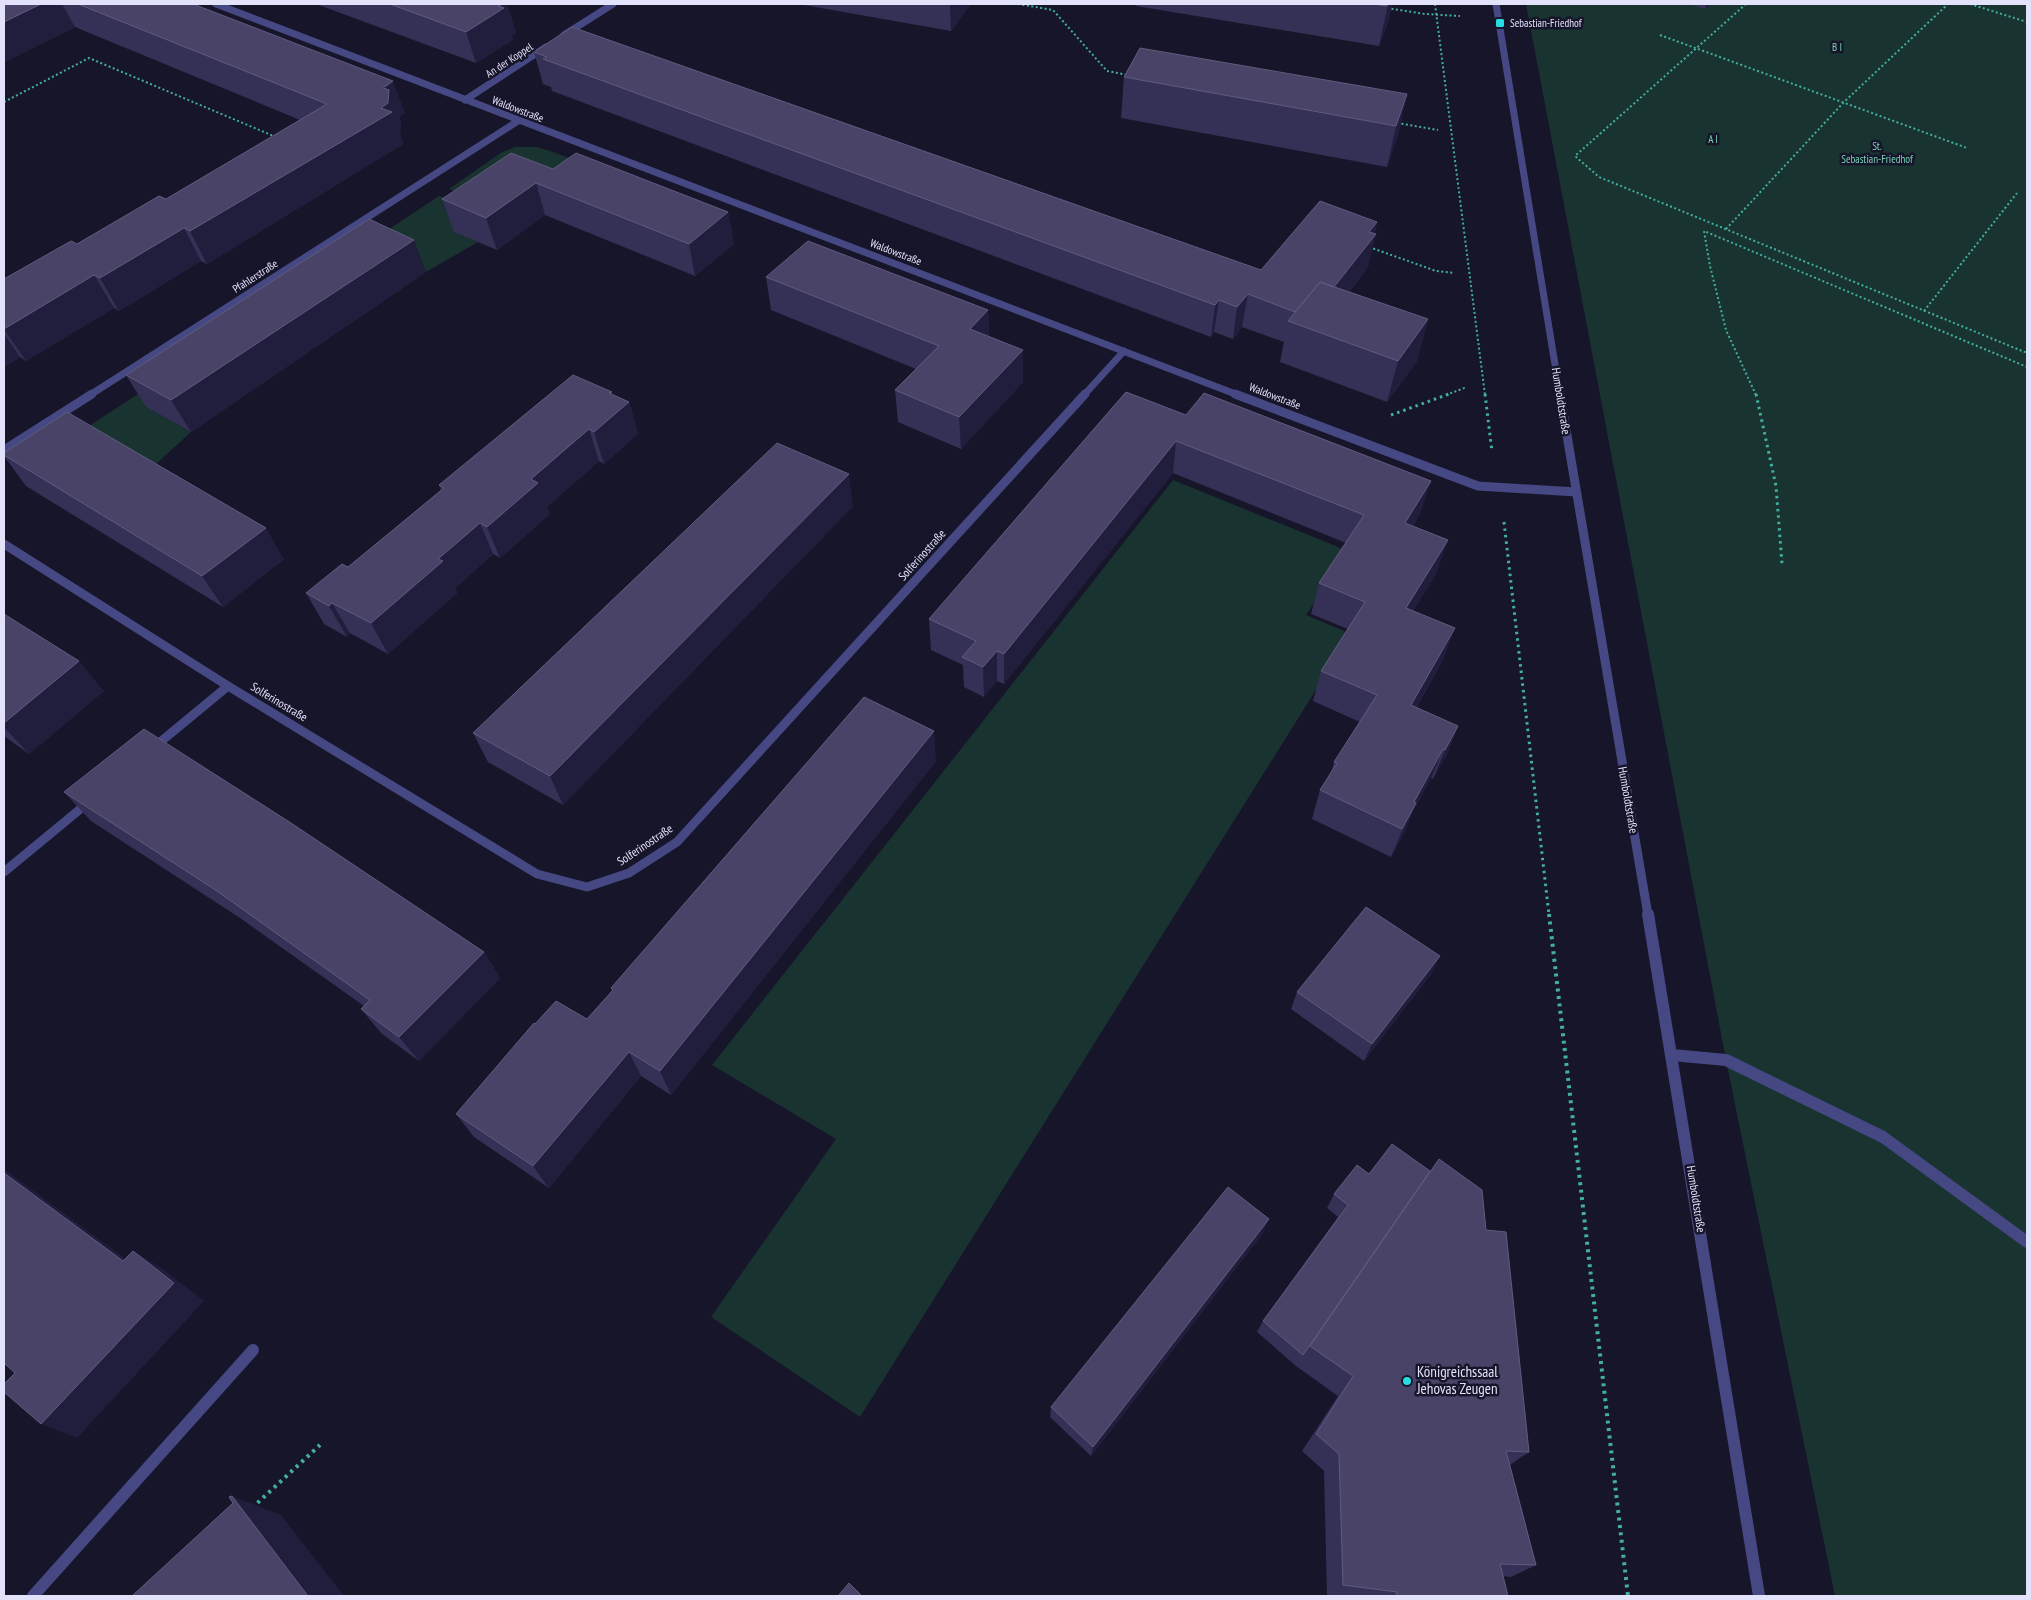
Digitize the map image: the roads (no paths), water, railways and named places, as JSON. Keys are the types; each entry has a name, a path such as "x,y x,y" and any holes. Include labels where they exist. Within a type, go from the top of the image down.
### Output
{"street":[{"name":"Waldowstraße","path":"216,4 518,121 1478,486 1576,492"},
{"path":"557,40 613,4"},
{"name":"Humboldtstraße","path":"1496,4 1576,492 1672,1055 1760,1596"},
{"name":"An der Koppel","path":"465,100 549,45"},
{"name":"Pfahlerstraße","path":"4,450 518,121"},
{"name":"Solferinostraße","path":"4,544 228,686 537,874 587,887 629,873 676,842 1124,351"},
{"path":"148,753 228,686"},
{"path":"4,872 95,796"},
{"path":"1672,1055 1726,1060 1883,1137 2027,1242"},
{"path":"33,1596 253,1350"}],"place":[{"name":"Sebastian-Friedhof","path":"1500,23"},
{"name":"Königreichssaal Jehovas Zeugen","path":"1407,1381"}],"park label":[{"name":"B I","path":"1837,47"},
{"name":"A I","path":"1713,139"},
{"name":"St. Sebastian-Friedhof","path":"1877,152"}]}
